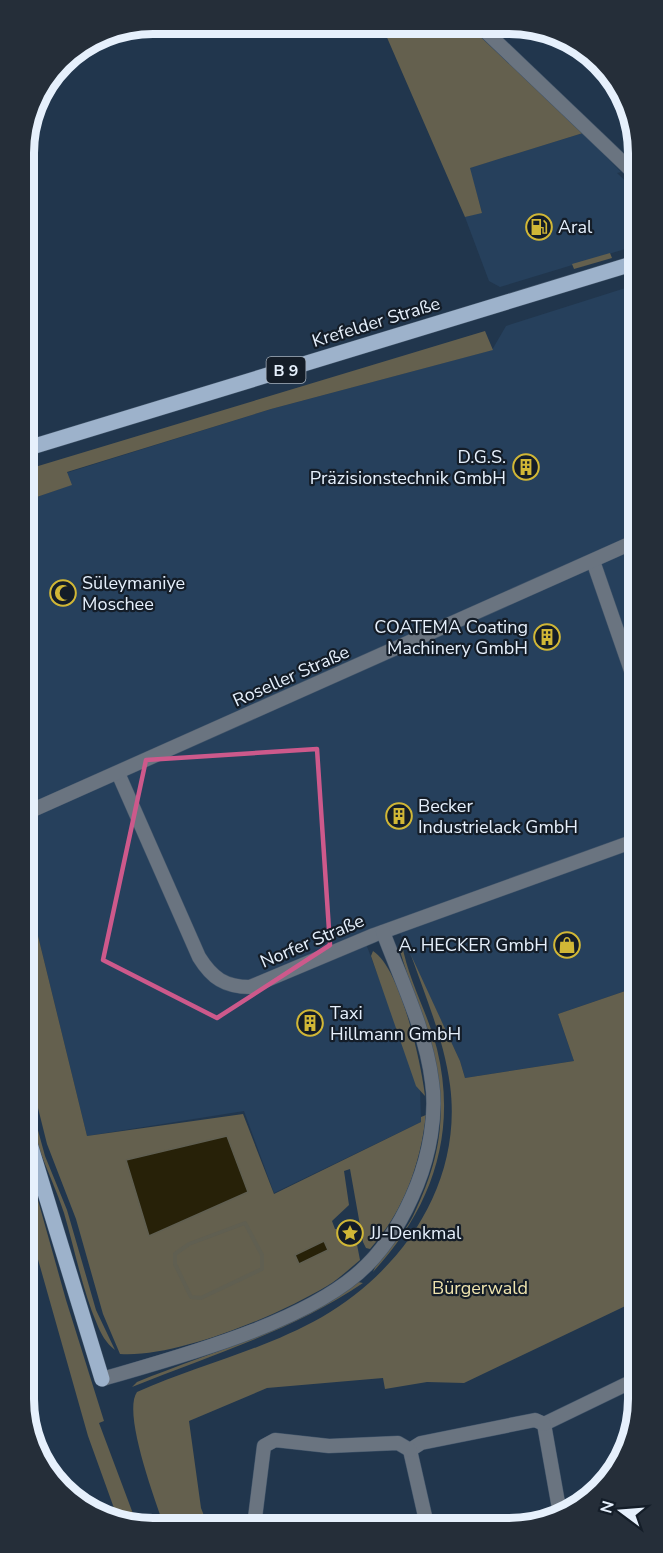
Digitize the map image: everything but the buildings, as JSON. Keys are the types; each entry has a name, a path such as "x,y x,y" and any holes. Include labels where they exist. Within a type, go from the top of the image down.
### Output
{"main road":[{"name":"Krefelder Straße","path":"35,446 628,265"},
{"path":"34,1157 102,1379"}],"street":[{"path":"488,34 628,167"},
{"name":"Roseller Straße","path":"34,809 628,545"},
{"path":"593,561 628,662"},
{"name":"Norfer Straße","path":"118,773 199,957 210,974 234,987 249,987 383,932 628,843"},
{"path":"102,1379 216,1344 275,1322 331,1293 366,1266 390,1238 408,1208 424,1168 431,1127 433,1085 427,1054 383,932"},
{"path":"410,1450 421,1443 473,1432 535,1420 544,1424 628,1383"},
{"path":"544,1424 559,1507"},
{"path":"255,1518 264,1446 275,1440 329,1446 398,1443 410,1450 425,1518"}],"highlighted area":[{"path":"317,749 330,945 217,1018 103,960 146,760"}],"shaded area":[{"path":"583,133 621,172 617,173 628,183 628,248 500,287 489,281 465,217 482,212 469,168"},
{"path":"628,287 628,990 558,1014 574,1061 465,1078 460,1061 398,929 365,941 420,1088 421,1122 274,1193 244,1111 87,1136 34,921 35,498 71,485 66,473 271,409 492,350 506,326"},
{"path":"227,1136 248,1192 149,1236 126,1160"},
{"path":"324,1241 328,1250 299,1264 295,1255"}],"green space":[{"path":"385,34 478,34 583,133 470,168 482,213 465,217"},
{"path":"610,253 612,258 574,269 572,264"},
{"path":"485,331 493,350 271,409 67,472 72,485 35,498 35,467"},
{"path":"34,921 87,1136 243,1114 274,1194 421,1122 421,1117 426,1115 420,1152 408,1187 392,1219 370,1249 366,1248 363,1242 350,1169 344,1171 349,1205 332,1221 335,1229 354,1229 360,1260 340,1277 307,1297 227,1332 170,1349 143,1353 120,1354 103,1314 76,1219 47,1144 34,1093"},
{"path":"402,944 409,971 437,1049 443,1081 444,1111 435,1169 424,1196 410,1223 373,1272 413,1216 429,1178 438,1143 441,1112 432,1052 400,951"},
{"path":"373,951 383,961 401,996 414,1040 425,1096 416,1086 371,956"},
{"name":"Bürgerwald","path":"411,955 460,1061 465,1078 574,1061 558,1014 628,990 628,1305 464,1383 427,1382 385,1389 383,1378 267,1388 189,1421 201,1508 205,1518 161,1518 137,1437 134,1403 137,1392 277,1339 322,1317 351,1298 378,1275 402,1249 421,1220 437,1189 447,1156 452,1121 447,1068"},
{"path":"34,1116 45,1156 67,1210 96,1310 115,1350 100,1331 92,1311 64,1213 35,1137"},
{"path":"34,1187 66,1300 104,1421 99,1423 134,1517 115,1512 88,1436 34,1246"},
{"path":"358,1282 363,1283 280,1329 132,1387 137,1382 279,1327 333,1299"}],"waterway":[{"path":"245,1223 262,1255 262,1269 201,1298 191,1297 175,1264 175,1254 189,1244 245,1223"}],"place":[{"name":"Aral","path":"539,227"},
{"name":"D.G.S. Präzisionstechnik GmbH","path":"526,467"},
{"name":"Süleymaniye Moschee","path":"63,593"},
{"name":"COATEMA Coating Machinery GmbH","path":"547,637"},
{"name":"Becker Industrielack GmbH","path":"399,816"},
{"name":"A. HECKER GmbH","path":"567,945"},
{"name":"Taxi Hillmann GmbH","path":"310,1023"},
{"name":"JJ-Denkmal","path":"350,1233"}]}
